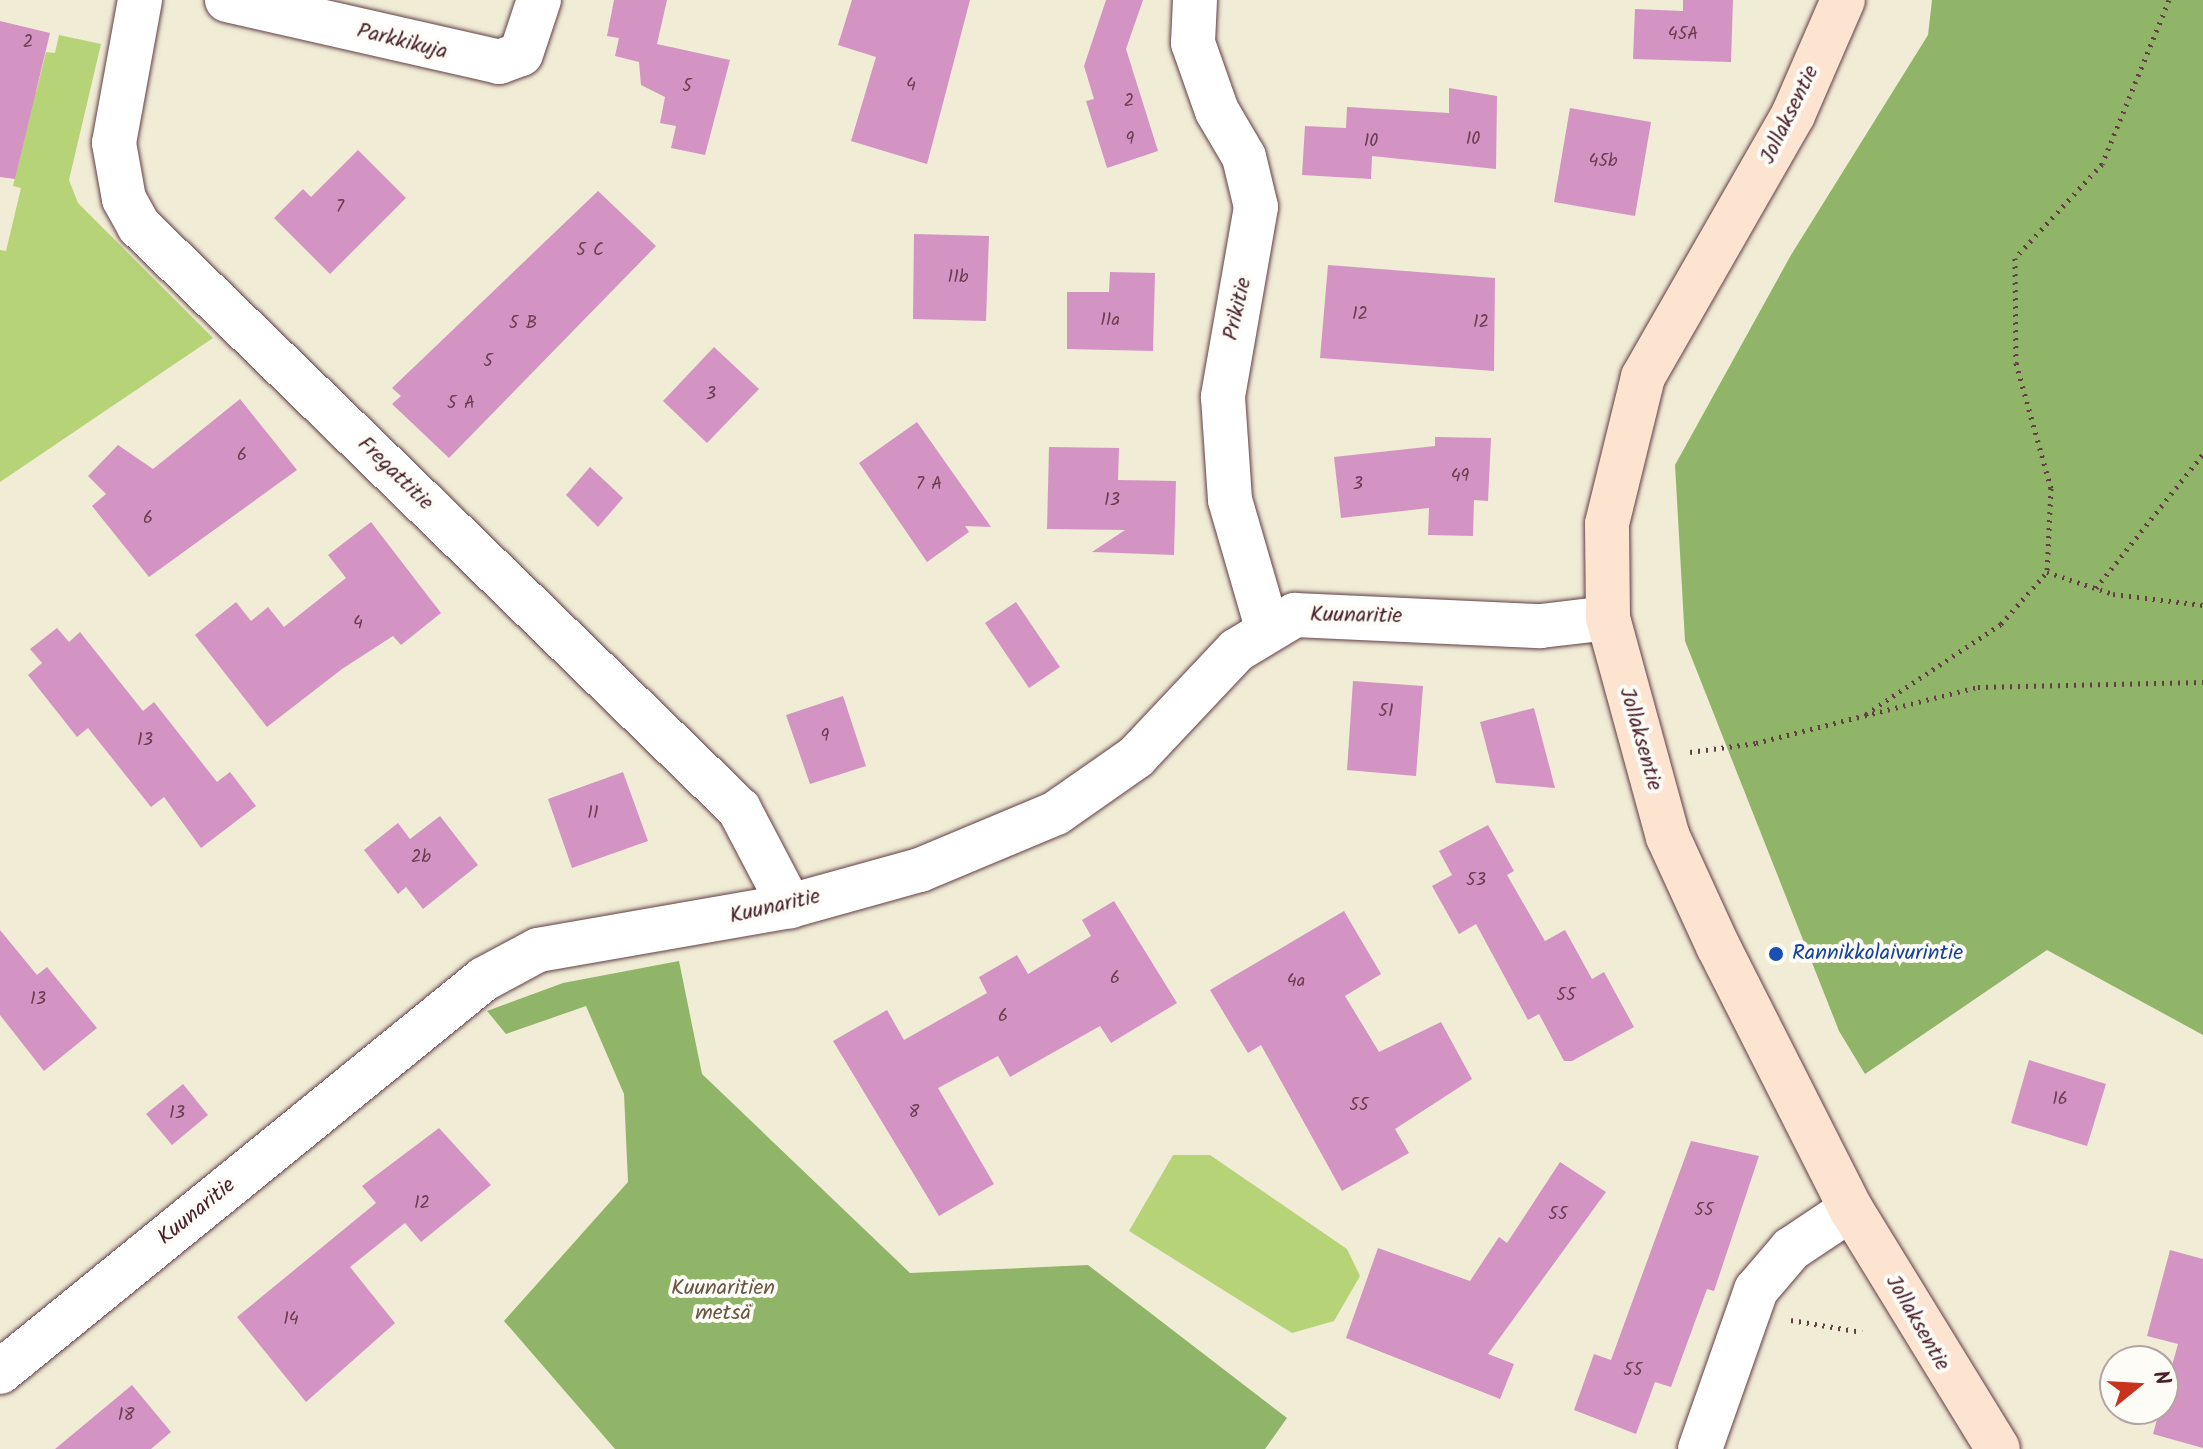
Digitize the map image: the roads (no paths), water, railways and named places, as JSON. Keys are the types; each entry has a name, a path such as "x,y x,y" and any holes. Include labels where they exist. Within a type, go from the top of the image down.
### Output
{"main road":[{"name":"Jollaksentie","path":"1843,0 1793,115 1643,377 1607,524 1608,618 1668,837 1851,1209 1998,1449"}],"street":[{"name":"Fregattitie","path":"140,0 114,143 124,199 139,226 739,809 790,906"},
{"name":"Parkkikuja","path":"227,0 499,62 521,54 539,0"},
{"name":"Prikitie","path":"1195,0 1193,43 1217,111 1244,157 1256,207 1223,397 1230,500 1267,627"},
{"name":"Kuunaritie","path":"0,1372 484,979 538,950 790,906 920,870 1056,813 1136,757 1267,627 1326,614 1541,626 1608,618"},
{"path":"1700,1449 1756,1290 1791,1249 1851,1209"}],"place":[{"name":"Rannikkolaivurintie","path":"1776,954"}],"park label":[{"name":"Kuunaritien metsä","path":"723,1300"}]}
